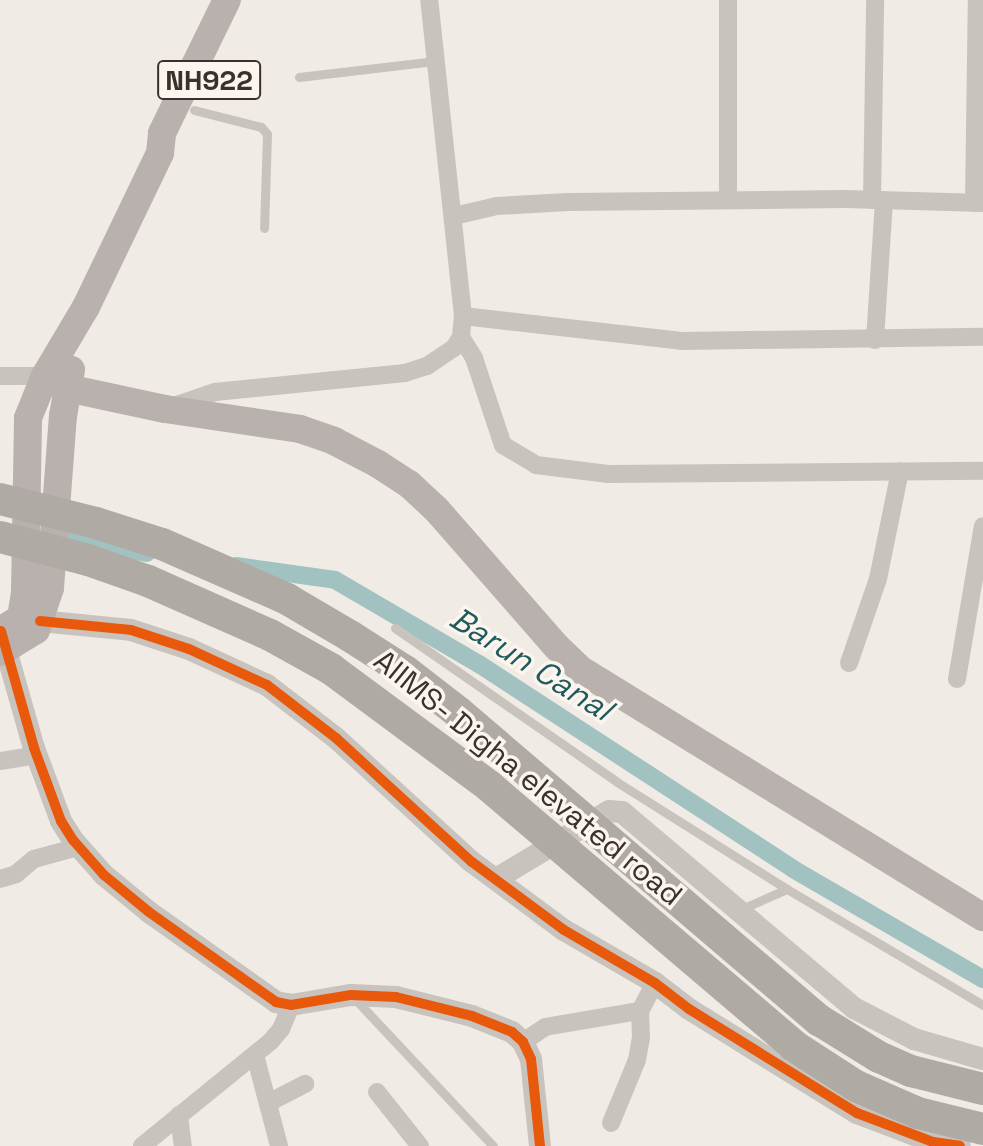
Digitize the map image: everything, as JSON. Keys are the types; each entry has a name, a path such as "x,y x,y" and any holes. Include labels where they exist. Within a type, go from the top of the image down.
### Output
{"highway":[{"name":"AIIMS- Digha elevated road","path":"0,499 162,544 287,599 350,636 405,671 727,920 819,1020 853,1042 911,1071 983,1089"},
{"name":"AIIMS- Digha elevated road","path":"27,549 148,581 257,628 331,669 489,786 794,1046 856,1086 918,1113 983,1129"}],"main road":[{"path":"2,641 36,630 50,588 27,549 58,393 86,307 160,153 162,133 227,0"},
{"name":"NH922","path":"160,153 176,142 249,0"},
{"path":"2,641 21,618 27,549 28,418 58,393 300,429 334,441 409,484 436,509 557,647 581,670 983,917"}],"street":[{"path":"165,409 215,392 405,373 444,358 461,337 463,316 454,216 429,0"},
{"path":"728,0 728,200"},
{"path":"875,0 878,200 875,340"},
{"path":"454,216 497,206 728,200 979,203 977,0"},
{"path":"463,316 682,341 983,337"},
{"path":"461,337 474,358 503,445 512,454 536,465 583,474 983,471"},
{"path":"0,376 58,393"},
{"path":"849,663 878,579 900,471"},
{"path":"957,679 983,526"},
{"path":"40,621 131,630 189,649 267,685 336,738 496,879 564,930 655,983 689,1009 857,1113 933,1142 960,1146"},
{"path":"2,641 36,755 61,821 78,847 104,875 263,996 291,1005 351,995 396,997 499,1024 523,1042 534,1077 540,1146"},
{"path":"0,761 36,755"},
{"path":"496,879 609,811 622,812 727,920 854,1008 914,1039 983,1059"},
{"path":"0,879 16,874 34,859 78,847"},
{"path":"611,1123 637,1060 641,1038 640,1011 655,983"},
{"path":"142,1146 255,1055 281,1029 291,1005"},
{"path":"523,1042 545,1027 640,1011"},
{"path":"255,1055 279,1146"},
{"path":"268,1103 305,1084"},
{"path":"377,1092 420,1146"},
{"path":"179,1115 183,1146"}],"lane":[{"path":"299,77 436,61"},
{"path":"194,110 261,127 267,134 264,228"},
{"path":"395,628 617,782 787,889 983,1005"},
{"path":"727,920 764,896 787,889"},
{"path":"351,995 493,1146"}],"waterway":[{"name":"Barun Canal","path":"54,537 147,553"},
{"name":"Barun Canal","path":"236,566 335,580 479,664 793,869 983,979"}],"cycle path":[{"path":"40,621 131,630 189,649 267,685 336,738 472,862 564,930 655,983 689,1009 857,1113 933,1142 960,1146"},
{"path":"1,631 34,748 61,821 73,840 104,875 149,912 276,1002 291,1005 351,995 396,997 472,1016 512,1032 523,1042 531,1059 540,1146"}]}
